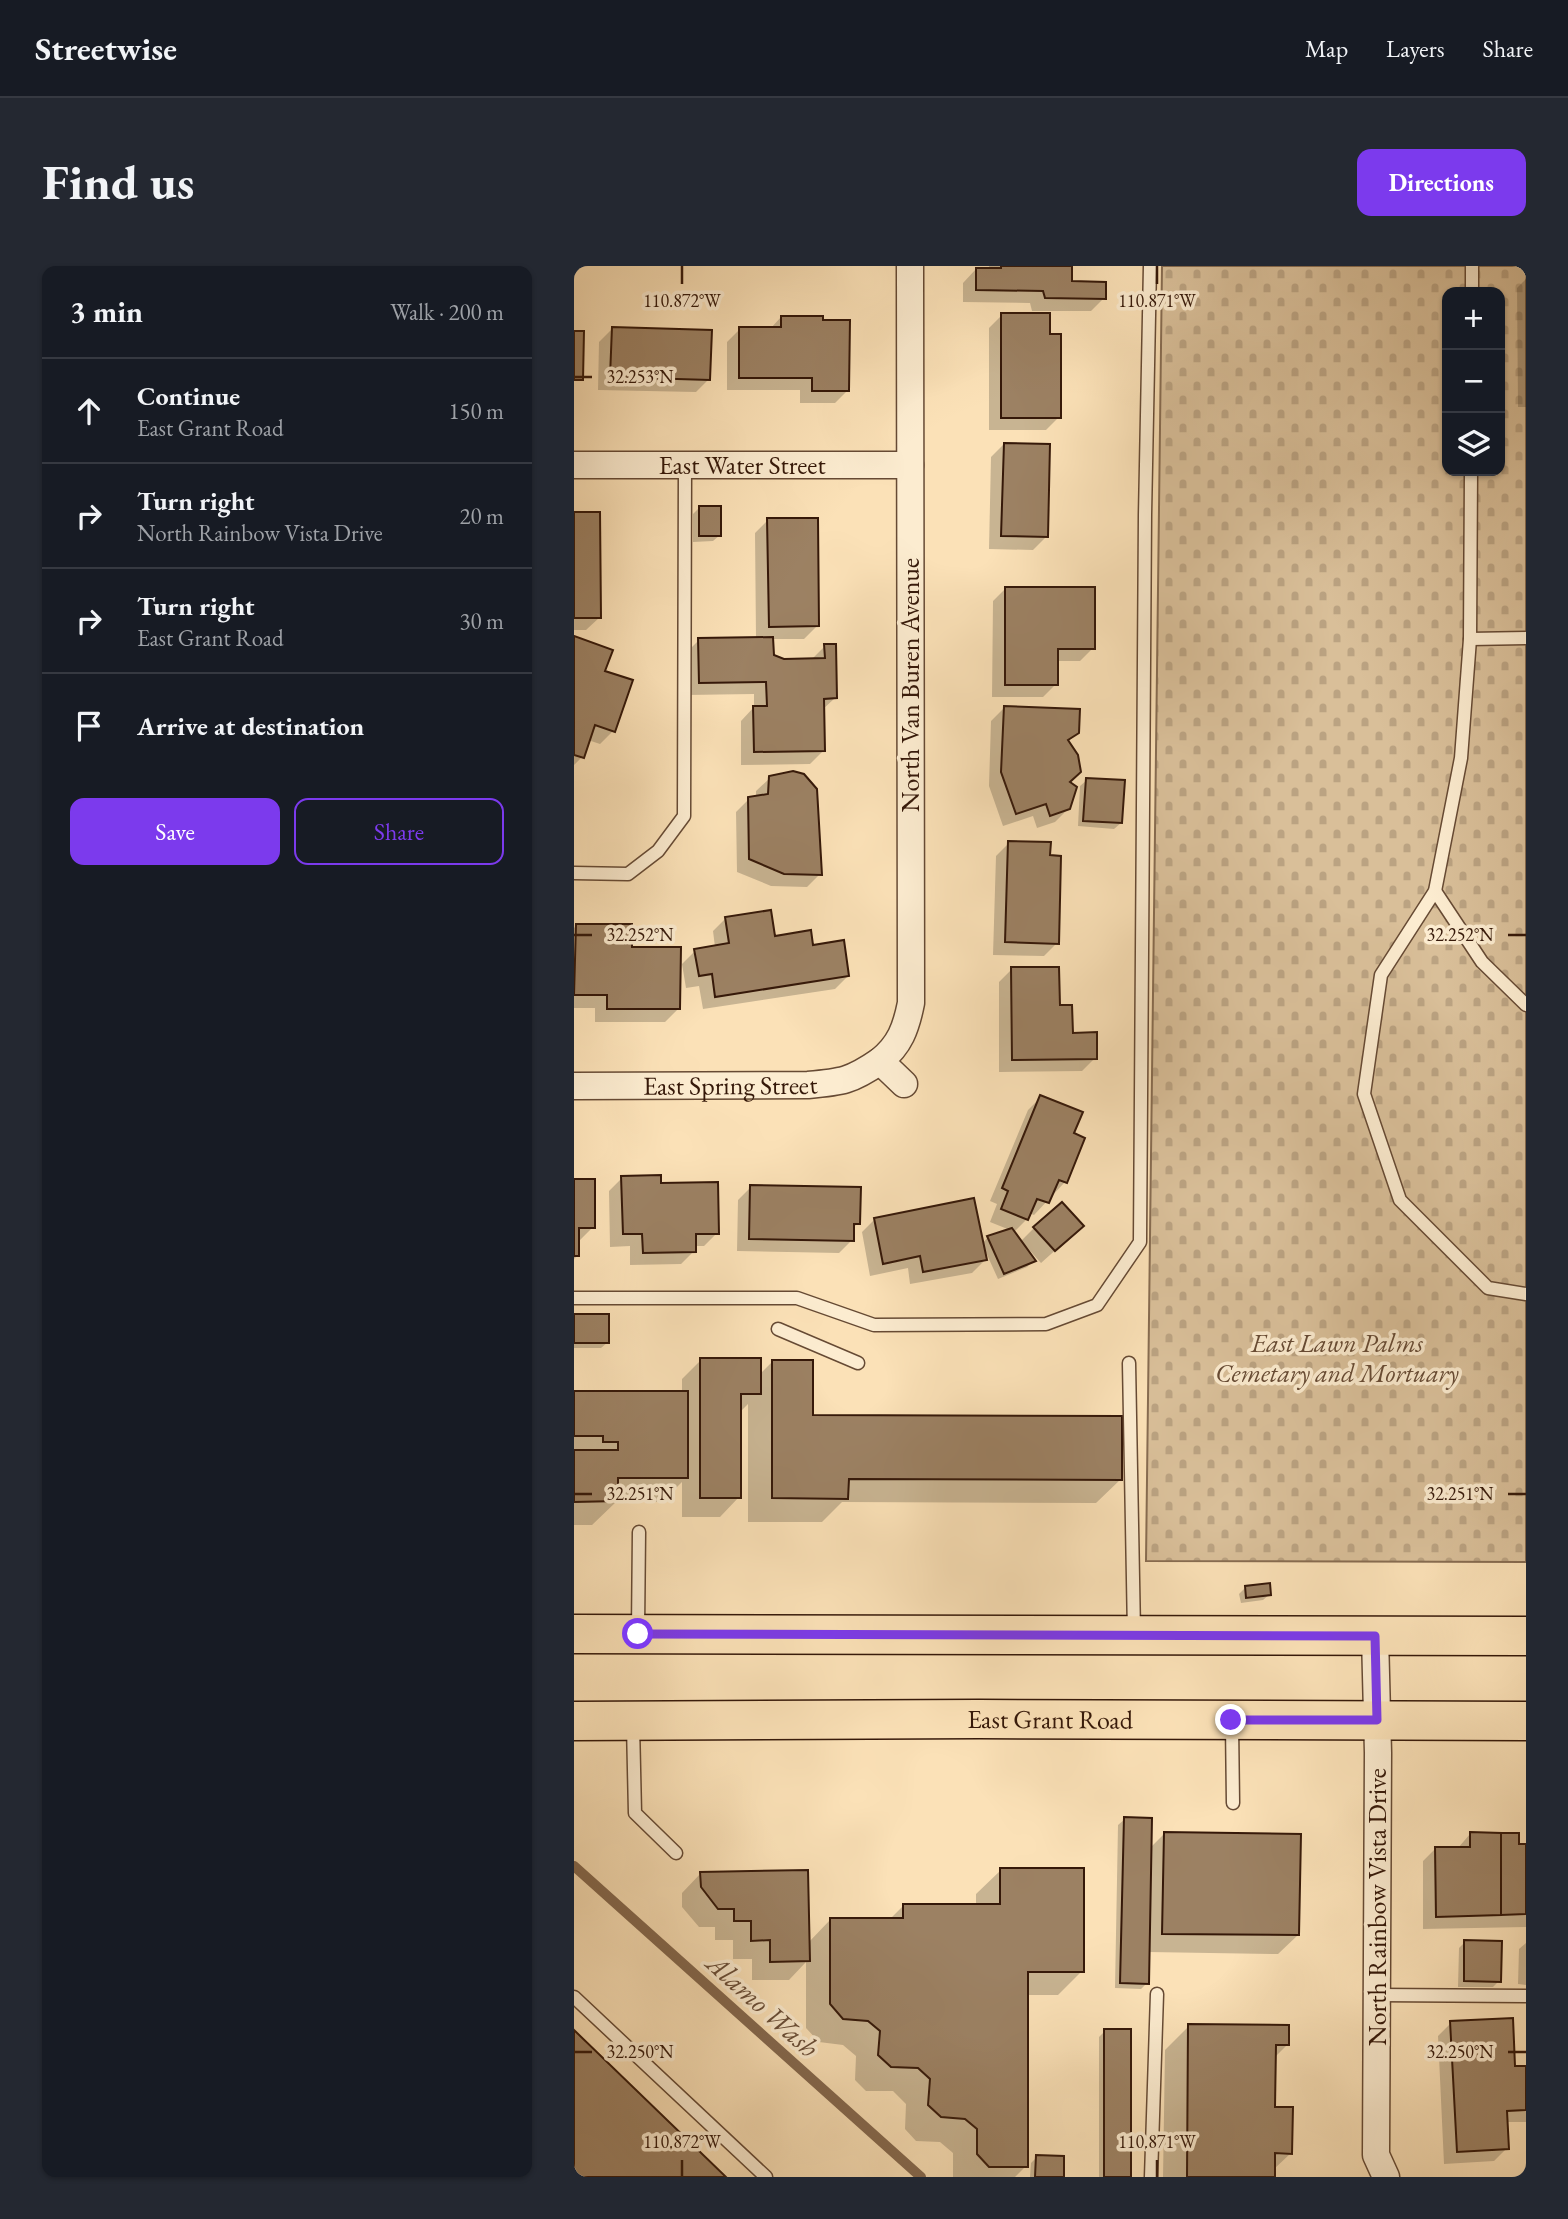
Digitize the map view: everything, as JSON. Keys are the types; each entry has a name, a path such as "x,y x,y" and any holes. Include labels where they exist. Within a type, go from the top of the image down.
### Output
{"main road":[{"path":"574,1634 1526,1636"},
{"name":"East Grant Road","path":"574,1721 1526,1721"}],"street":[{"name":"North Van Buren Avenue","path":"880,1061 888,1055 906,1028 911,1003 910,266"},
{"name":"East Water Street","path":"574,465 910,465"},
{"path":"880,1061 904,1084"},
{"name":"East Spring Street","path":"574,1086 841,1083 880,1061"},
{"name":"North Rainbow Vista Drive","path":"1375,1636 1376,2155 1386,2177"}],"lane":[{"path":"574,1298 797,1298 874,1325 1046,1324 1097,1305 1140,1242 1145,529 1150,266"},
{"path":"1472,266 1472,287"},
{"path":"574,873 628,874 658,851 684,816 685,465"},
{"path":"1471,476 1470,639 1461,758 1435,891 1381,975 1364,1094 1400,1200 1488,1287 1526,1294"},
{"path":"1470,639 1526,638"},
{"path":"1435,891 1482,962 1526,1005"},
{"path":"778,1329 858,1363"},
{"path":"1129,1363 1134,1636"},
{"path":"638,1634 639,1532"},
{"path":"1231,1720 1233,1803"},
{"path":"633,1721 635,1813 676,1853"},
{"path":"1152,2177 1157,1994"},
{"path":"1377,1995 1526,1996"},
{"path":"574,1997 766,2177"}],"green space":[{"name":"East Lawn Palms Cemetary and Mortuary","path":"1162,266 1526,266 1526,1562 1146,1561"}],"building":[{"path":"1072,266 1072,281 1106,282 1106,299 1045,298 1043,291 976,290 976,268"},
{"path":"1001,313 1050,313 1050,334 1061,334 1061,418 1001,418"},
{"path":"781,316 823,316 823,320 850,320 849,391 812,391 812,378 739,378 739,327 781,327"},
{"path":"612,327 712,330 710,380 610,377"},
{"path":"574,331 584,331 583,380 574,380"},
{"path":"1004,443 1050,444 1048,537 1001,536"},
{"path":"699,506 721,506 721,536 699,536"},
{"path":"574,512 600,512 601,618 574,618"},
{"path":"767,518 818,518 819,626 769,627"},
{"path":"1005,587 1095,587 1095,649 1058,649 1058,685 1005,685"},
{"path":"574,636 613,650 605,671 633,680 615,732 595,725 584,758 574,755"},
{"path":"773,637 774,655 784,659 825,658 824,644 836,644 837,698 824,699 825,751 754,752 753,706 767,706 766,682 699,683 698,638"},
{"path":"1004,706 1080,709 1079,733 1068,740 1078,755 1081,772 1070,782 1077,787 1070,809 1050,816 1046,804 1016,814 1001,772"},
{"path":"793,771 804,774 817,789 822,875 784,874 749,859 748,797 768,794 769,776"},
{"path":"1086,778 1125,780 1122,823 1083,821"},
{"path":"1008,841 1051,842 1050,855 1061,856 1059,944 1005,942"},
{"path":"771,910 775,936 811,930 813,945 844,940 849,976 715,997 712,974 699,976 694,949 729,943 725,917"},
{"path":"576,924 632,924 632,947 681,947 680,1009 607,1009 607,995 574,995"},
{"path":"1011,967 1059,967 1060,1005 1072,1005 1073,1033 1097,1032 1097,1059 1012,1060"},
{"path":"1040,1095 1083,1112 1074,1133 1085,1138 1067,1183 1059,1180 1049,1203 1037,1199 1028,1220 1001,1209 1008,1191 1002,1188"},
{"path":"661,1175 661,1183 718,1182 719,1234 696,1234 696,1252 643,1253 642,1234 623,1234 621,1176"},
{"path":"574,1179 595,1179 595,1228 579,1228 579,1256 574,1256"},
{"path":"750,1185 861,1187 860,1224 854,1224 854,1241 749,1239"},
{"path":"974,1198 987,1260 923,1272 920,1256 883,1264 874,1218"},
{"path":"1062,1202 1084,1226 1055,1251 1033,1227"},
{"path":"1012,1228 1036,1261 1004,1274 987,1236"},
{"path":"574,1314 609,1314 609,1343 574,1343"},
{"path":"700,1358 761,1358 761,1394 741,1394 741,1498 700,1498"},
{"path":"772,1360 813,1360 813,1415 1122,1416 1122,1480 849,1479 848,1499 772,1498"},
{"path":"574,1391 688,1391 688,1478 618,1478 618,1501 574,1502 574,1450 618,1450 618,1442 603,1442 603,1436 574,1436"},
{"path":"1270,1583 1271,1595 1246,1598 1245,1586"},
{"path":"1124,1817 1152,1818 1149,1984 1120,1983"},
{"path":"1164,1832 1301,1834 1299,1935 1162,1934"},
{"path":"1470,1832 1501,1833 1501,1915 1436,1917 1435,1847 1470,1847"},
{"path":"1501,1833 1519,1833 1519,1844 1526,1844 1526,1914 1501,1915"},
{"path":"1000,1868 1084,1868 1084,1972 1028,1972 1028,2167 989,2167 977,2154 977,2129 965,2119 941,2117 928,2105 930,2079 918,2068 891,2067 878,2055 880,2031 868,2021 843,2019 830,2004 830,1918 903,1918 903,1904 1000,1904"},
{"path":"808,1870 810,1961 770,1962 770,1940 751,1941 751,1921 734,1921 734,1909 718,1909 701,1887 700,1872"},
{"path":"1464,1940 1502,1941 1501,1982 1464,1981"},
{"path":"1513,2018 1515,2066 1526,2066 1526,2110 1507,2111 1509,2149 1457,2152 1450,2021"},
{"path":"1188,2024 1289,2025 1289,2045 1276,2045 1275,2107 1293,2107 1292,2154 1275,2153 1275,2177 1187,2177"},
{"path":"1104,2029 1131,2029 1131,2177 1104,2177"},
{"path":"574,2030 726,2177 574,2177"},
{"path":"1036,2155 1064,2156 1064,2177 1035,2177"}],"waterway":[{"name":"Alamo Wash","path":"574,1866 921,2177"}],"route":[{"path":"638,1634 1375,1636 1377,1720 1231,1720"}]}
